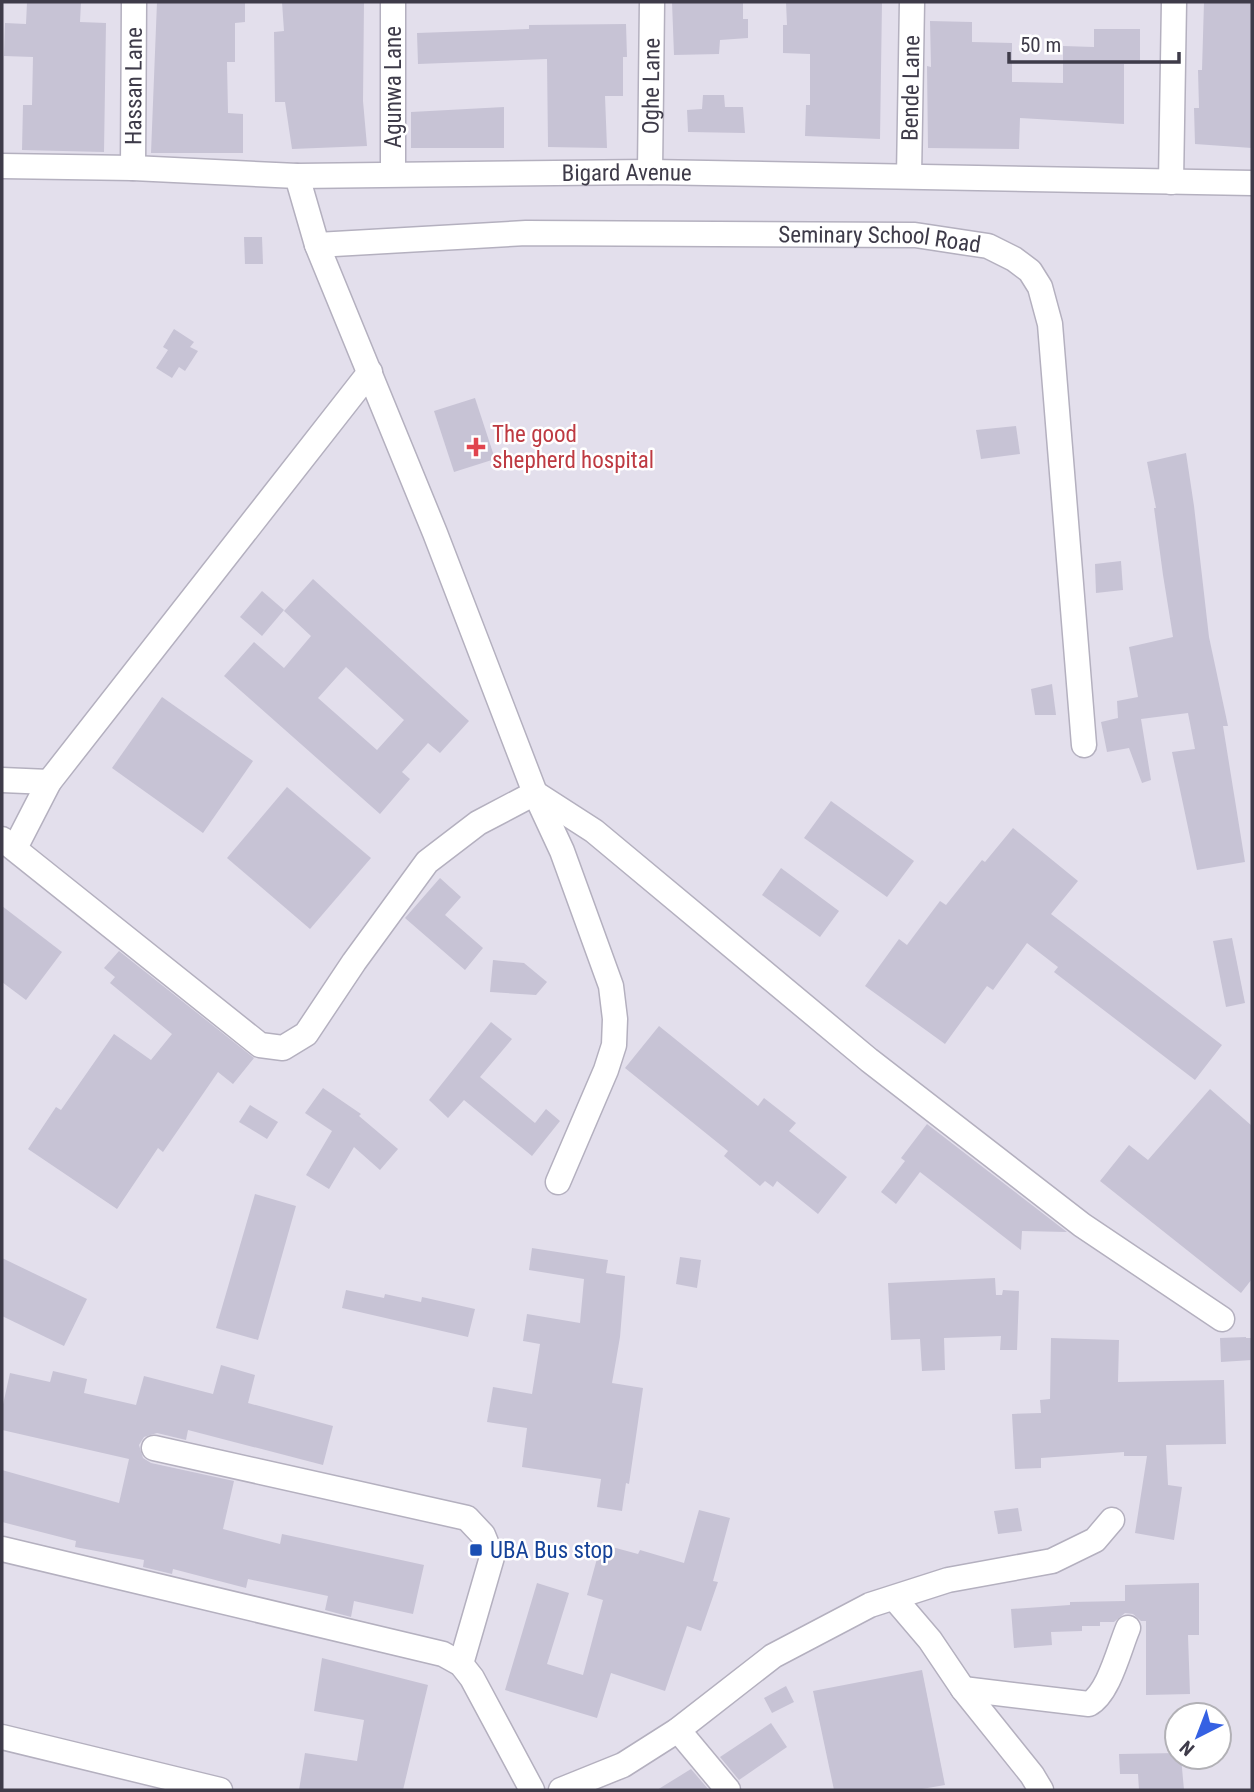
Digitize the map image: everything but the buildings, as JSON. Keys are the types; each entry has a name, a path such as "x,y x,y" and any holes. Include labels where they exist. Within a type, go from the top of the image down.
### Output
{"street":[{"name":"Hassan Lane","path":"133,168 134,2"},
{"name":"Agunwa Lane","path":"393,2 393,173"},
{"name":"Oghe Lane","path":"650,172 652,2"},
{"name":"Bende Lane","path":"909,176 912,2"},
{"path":"1171,182 1174,2"},
{"name":"Bigard Avenue","path":"2,166 133,168 297,176 650,172 1252,183"},
{"path":"297,176 317,245 370,372 535,793 562,851 611,986 615,1018 614,1045 558,1182"},
{"name":"Seminary School Road","path":"317,245 526,233 915,235 988,246 1014,259 1030,271 1040,286 1050,324 1084,745"},
{"path":"370,372 49,782 8,844 260,1045 283,1048 306,1034 354,962 427,862 478,823 535,793"},
{"path":"2,780 49,782"},
{"path":"535,793 594,831 869,1060 1082,1225 1222,1319"},
{"path":"155,1448 467,1518 483,1535 492,1557 461,1664"},
{"path":"561,1790 623,1765 678,1730 773,1656 870,1605 948,1580 1052,1561 1095,1540 1112,1520"},
{"path":"2,1549 443,1654 461,1664 472,1678 532,1790"},
{"path":"895,1599 930,1640 963,1689 1041,1790"},
{"path":"963,1689 1089,1704 1098,1697 1106,1682 1128,1628"},
{"path":"678,1730 728,1790"},
{"path":"2,1737 220,1790"}],"shaded area":[{"path":"2,2 1252,2 1252,1790 2,1790"}],"place":[{"name":"The good shepherd hospital","path":"476,447"},
{"name":"UBA Bus stop","path":"476,1550"}]}
